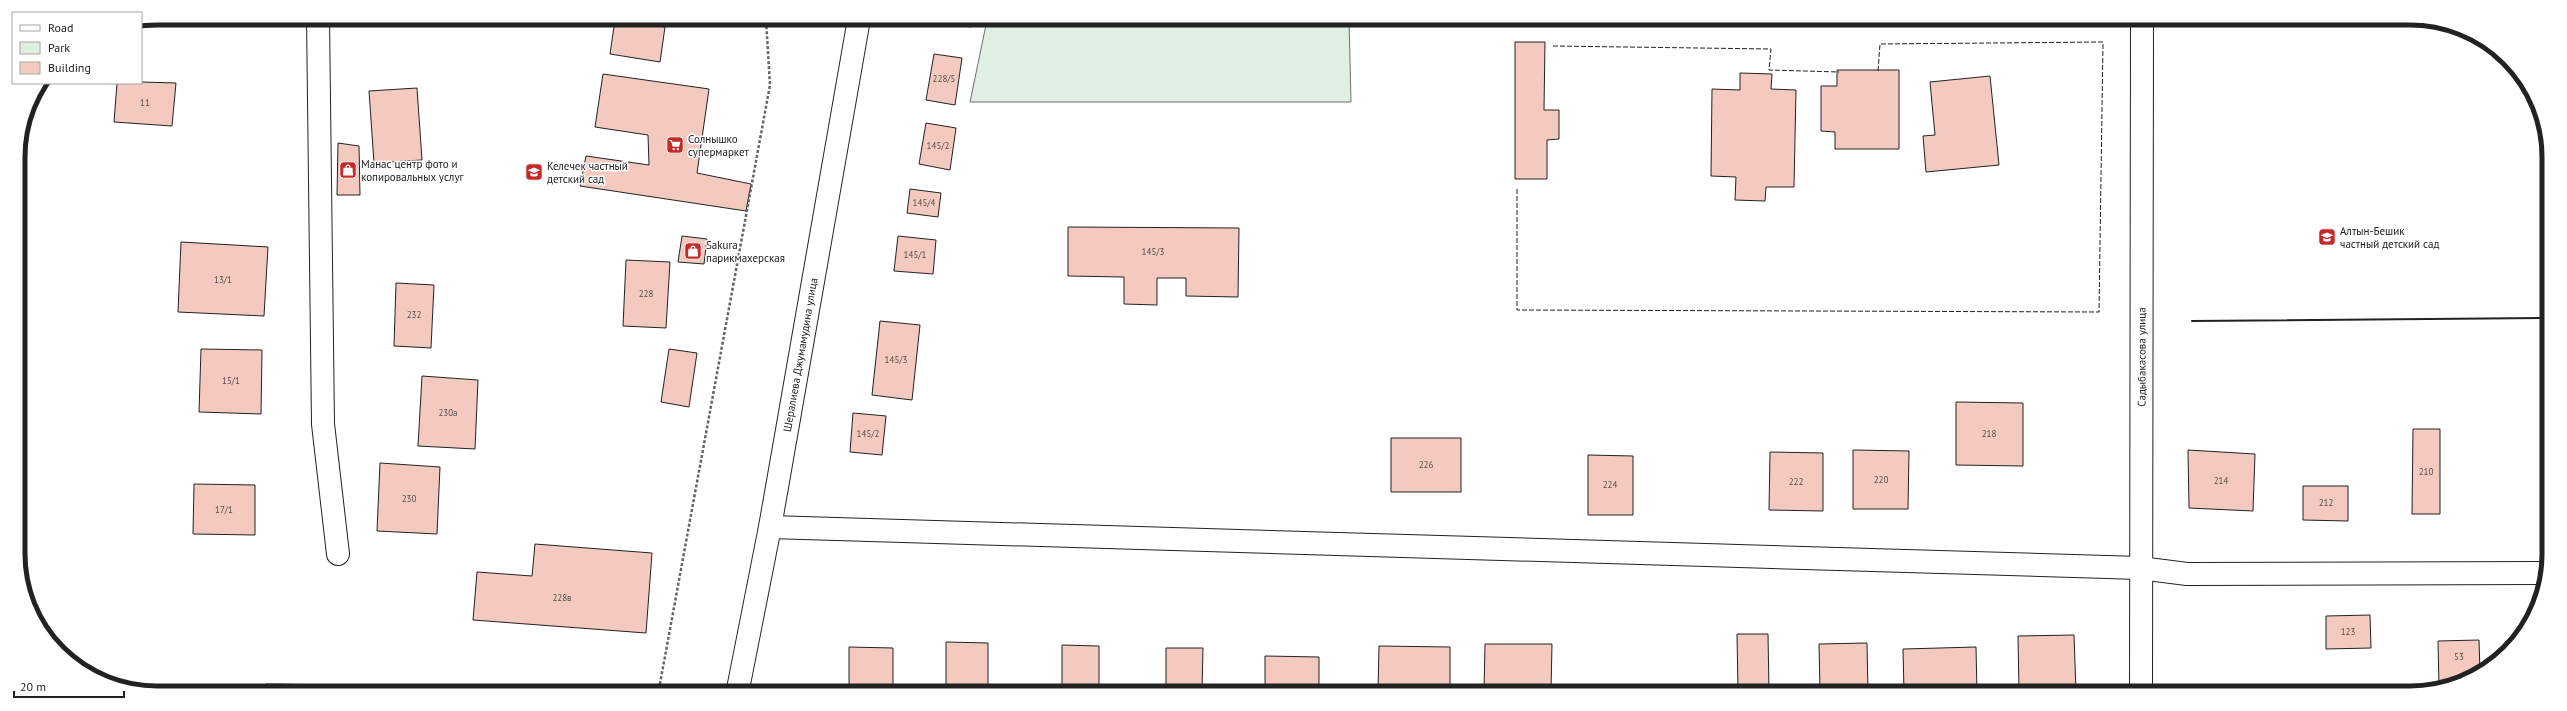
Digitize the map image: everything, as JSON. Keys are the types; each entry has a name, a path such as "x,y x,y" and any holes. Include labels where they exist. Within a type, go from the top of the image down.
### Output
{"street":[{"path":"318,25 323,424 338,554"},
{"name":"Шералиева Джумамудина улица","path":"739,686 770,527 859,25"},
{"name":"Садыбакасова улица","path":"2142,25 2140,568 2142,686"},
{"path":"770,527 2140,568 2187,574 2541,573"}],"path":[{"path":"660,686 770,85 766,25"}],"green space":[{"path":"986,25 1349,25 1351,102 970,102"}],"building":[{"path":"614,25 651,25 665,27 660,62 610,54"},
{"path":"957,25 971,25 971,27"},
{"path":"1515,42 1545,42 1544,110 1559,110 1559,139 1547,140 1547,179 1515,179"},
{"path":"934,54 962,58 955,105 926,100"},
{"path":"1837,70 1899,70 1899,149 1835,149 1835,132 1821,131 1821,86 1837,86"},
{"path":"1740,73 1772,74 1771,89 1796,90 1794,187 1766,187 1765,201 1735,200 1736,177 1711,176 1712,89 1740,90"},
{"name":"Солнышко супермаркет","path":"603,74 709,89 697,173 751,184 746,211 580,186 586,156 649,165 648,135 595,127"},
{"path":"1990,76 1999,165 1926,172 1923,136 1935,135 1930,82"},
{"path":"142,82 176,83 172,126 114,122 117,84 142,84"},
{"path":"417,88 422,160 374,163 369,91"},
{"path":"926,123 956,128 950,170 919,164"},
{"name":"Манас центр фото и копировальных услуг","path":"338,143 359,146 360,195 337,195"},
{"path":"910,189 941,193 938,217 907,213"},
{"path":"1068,227 1239,228 1238,297 1186,296 1186,278 1157,278 1157,305 1124,304 1124,277 1068,276"},
{"name":"Sakura парикмахерская","path":"682,236 707,239 704,264 678,262"},
{"path":"898,236 936,240 933,274 894,271"},
{"path":"181,242 268,247 264,316 178,312"},
{"path":"626,260 670,262 666,328 623,326"},
{"path":"396,283 434,285 431,348 394,346"},
{"path":"880,321 920,325 912,400 872,395"},
{"path":"201,349 262,350 261,414 199,412"},
{"path":"669,349 697,353 689,407 661,402"},
{"path":"422,376 478,380 475,449 418,446"},
{"path":"1956,402 2023,403 2023,466 1956,465"},
{"path":"853,413 886,416 882,455 850,452"},
{"path":"2413,429 2440,429 2440,514 2412,514"},
{"path":"1391,438 1461,438 1461,492 1391,492"},
{"path":"1853,450 1909,451 1908,509 1853,509"},
{"path":"2188,450 2255,454 2253,511 2189,508"},
{"path":"1770,452 1823,453 1823,511 1769,510"},
{"path":"1588,455 1633,456 1633,515 1588,515"},
{"path":"380,463 440,467 437,534 377,531"},
{"path":"194,484 255,485 255,535 193,534"},
{"path":"2303,486 2348,486 2348,521 2303,520"},
{"path":"535,544 652,553 646,633 473,620 477,572 532,576"},
{"path":"2370,615 2371,648 2326,649 2326,616"},
{"path":"1737,634 1768,634 1769,686 1738,686"},
{"path":"2074,635 2076,686 2019,686 2018,636"},
{"path":"2479,640 2480,666 2460,676 2439,682 2438,641"},
{"path":"946,642 988,643 988,686 946,686"},
{"path":"1867,643 1868,686 1820,686 1819,644"},
{"path":"1485,644 1552,644 1551,686 1484,686"},
{"path":"1062,645 1099,646 1099,686 1062,686"},
{"path":"1379,646 1450,647 1450,686 1378,686"},
{"path":"849,647 893,648 893,686 849,686"},
{"path":"1976,647 1977,686 1904,686 1903,649"},
{"path":"1166,648 1203,648 1202,686 1166,686"},
{"path":"1265,656 1319,657 1319,686 1265,686"},
{"path":"266,684 339,685 339,686 266,686"}],"fence":[{"path":"1517,189 1517,310 2099,312 2103,42 1880,44 1878,71"},
{"path":"1553,46 1771,49 1769,70 1839,72"}],"wall":[{"path":"2192,321 2542,318"}],"place":[{"name":"Солнышко супермаркет","path":"675,145"},
{"name":"Манас центр фото и копировальных услуг","path":"348,170"},
{"name":"Келечек частный детский сад","path":"534,172"},
{"name":"Алтын-Бешик частный детский сад","path":"2327,237"},
{"name":"Sakura парикмахерская","path":"693,251"}]}
